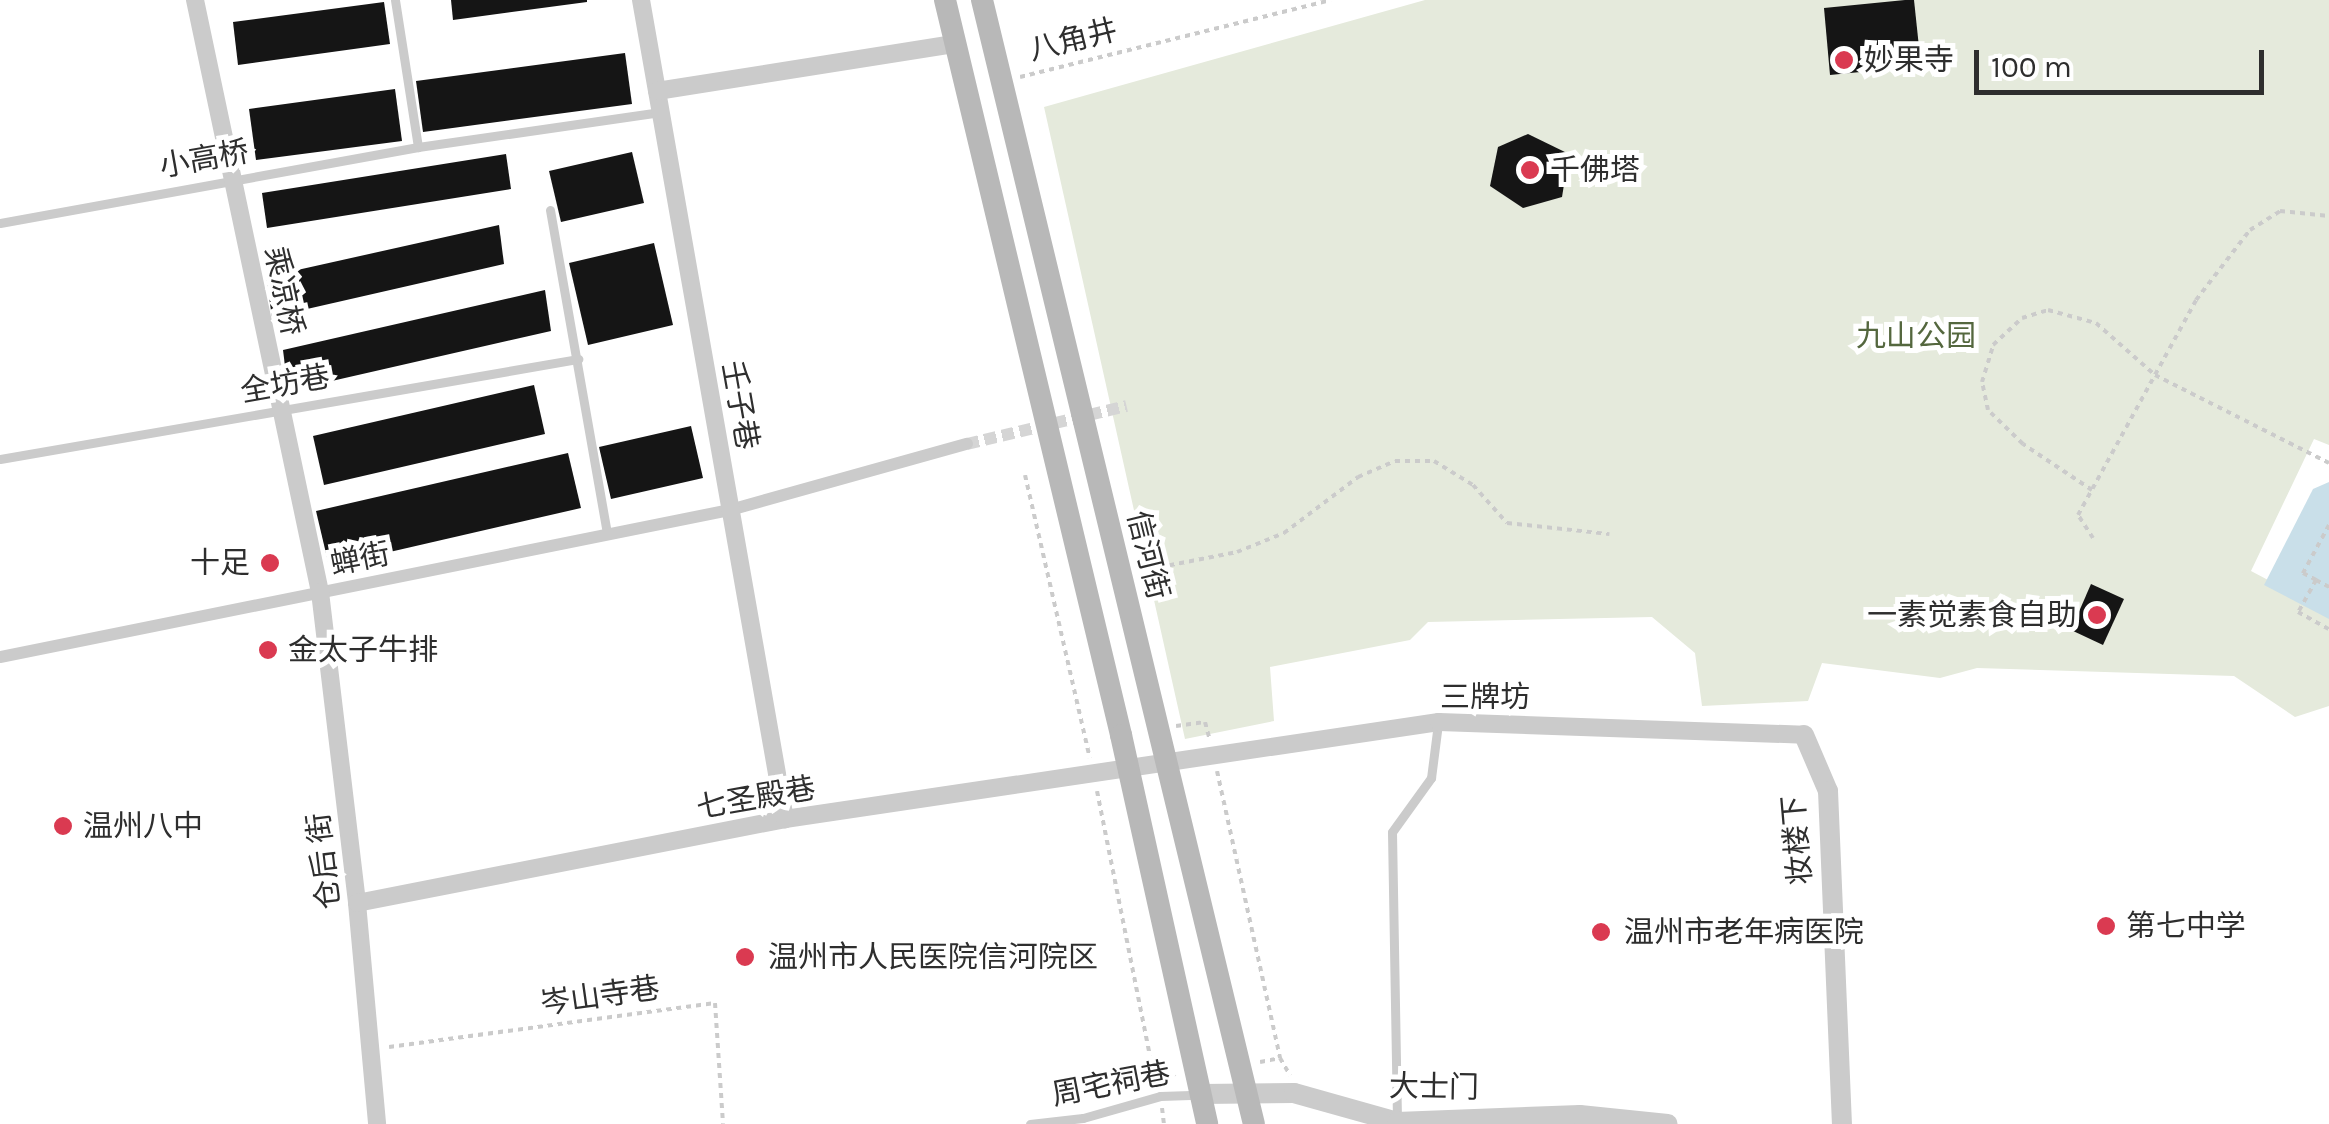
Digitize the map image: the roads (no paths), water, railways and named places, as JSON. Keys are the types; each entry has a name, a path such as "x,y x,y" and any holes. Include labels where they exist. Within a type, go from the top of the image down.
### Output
{"main road":[{"path":"945,0 1129,768 1207,1124"},
{"name":"信河街","path":"982,0 1254,1124"}],"street":[{"name":"乘凉桥","path":"195,0 320,592"},
{"name":"壬子巷","path":"640,0 785,820"},
{"path":"656,91 956,44"},
{"name":"蝉街","path":"0,657 730,510 966,444"},
{"name":"仓后 街","path":"320,592 357,903 377,1124"},
{"name":"三牌坊","path":"1168,763 1438,722 1804,735"},
{"name":"妆楼下","path":"1804,735 1828,790 1842,1124"},
{"name":"七圣殿巷","path":"357,903 785,820 1168,763"},
{"name":"大士门","path":"1201,1094 1294,1093 1397,1122 1544,1120 1580,1115 1668,1124"}],"lane":[{"path":"396,0 418,148"},
{"name":"小高桥","path":"0,223 232,178 660,112"},
{"path":"550,210 607,534"},
{"name":"全坊巷","path":"0,459 578,359"},
{"path":"1397,1122 1392,832 1431,778 1438,722"},
{"name":"周宅祠巷","path":"1030,1124 1083,1118 1160,1096 1201,1094"}],"water":[{"path":"2329,482 2329,619 2264,585 2313,489"}],"tunnel":[{"path":"967,444 1127,406"}],"place":[{"name":"妙果寺","path":"1844,60"},
{"name":"千佛塔","path":"1530,170"},
{"name":"十足","path":"270,563"},
{"name":"一素觉素食自助","path":"2097,615"},
{"name":"金太子牛排","path":"268,650"},
{"name":"温州八中","path":"63,826"},
{"name":"第七中学","path":"2106,926"},
{"name":"温州市老年病医院","path":"1601,932"},
{"name":"温州市人民医院信河院区","path":"745,957"}],"park label":[{"name":"九山公园","path":"1916,336"}]}
